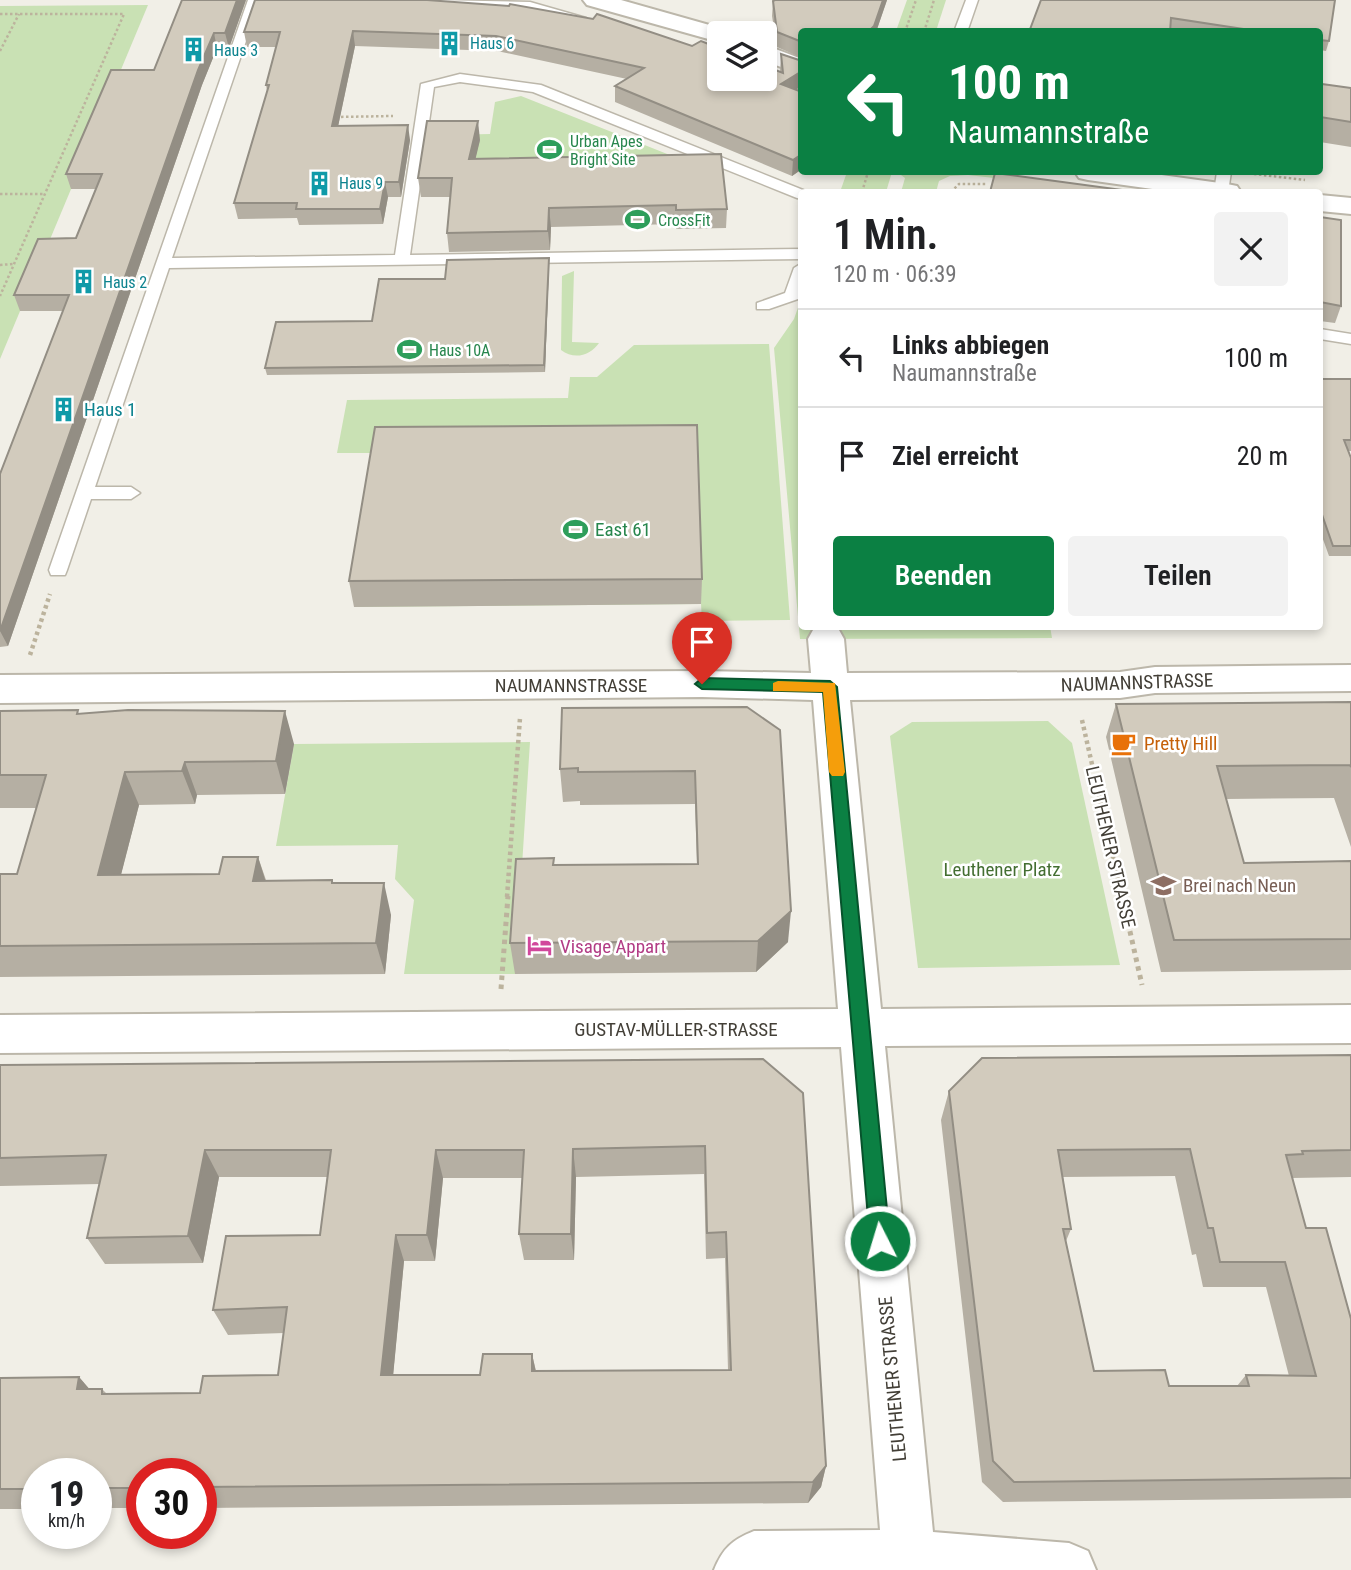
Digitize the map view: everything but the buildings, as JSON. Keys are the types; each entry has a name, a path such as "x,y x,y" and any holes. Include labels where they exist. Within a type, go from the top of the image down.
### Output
{"street":[{"path":"594,10 707,33"},
{"path":"777,57 798,66"},
{"path":"1108,175 1201,189"},
{"path":"1323,195 1351,206"},
{"name":"LEUTHENER STRASSE","path":"825,639 909,1563"},
{"name":"NAUMANNSTRASSE","path":"0,689 674,684 830,687 1120,685 1155,680 1351,678"},
{"name":"GUSTAV-MÜLLER-STRASSE","path":"0,1034 1351,1024"},
{"path":"740,1570 754,1558 1069,1570"}],"lane":[{"path":"58,570 254,0"},
{"path":"440,0 594,10"},
{"path":"962,28 972,0"},
{"path":"402,258 428,84 460,78 536,88 798,193"},
{"path":"163,263 798,254"},
{"path":"763,306 792,296 798,279"},
{"path":"1323,334 1351,338"},
{"path":"84,493 131,493"}],"path":[{"path":"906,28 916,0"},
{"path":"925,28 934,0"},
{"path":"0,14 124,14 0,296"},
{"path":"0,51 19,14"},
{"path":"335,117 423,116"},
{"path":"1235,183 1288,189"},
{"path":"954,189 959,184 987,184"},
{"path":"0,194 45,194"},
{"path":"0,265 13,264"},
{"path":"29,660 58,570"},
{"name":"LEUTHENER STRASSE","path":"1079,708 1142,985"},
{"path":"501,990 520,712"}],"green space":[{"path":"907,0 946,0 937,28 897,28"},
{"path":"148,5 0,359 0,6"},
{"name":"Urban Apes Bright Site","path":"521,96 695,165 488,228 445,135 490,134 495,102"},
{"path":"846,175 891,175 887,189 841,189"},
{"path":"901,175 968,175 950,176 939,181 937,189 902,189 905,178"},
{"path":"968,175 995,175 994,178"},
{"path":"574,271 572,342 599,343 586,354 576,356 561,350 562,276"},
{"path":"798,308 798,617 774,348 794,319"},
{"name":"East 61","path":"769,344 790,620 702,621 701,604 354,607 379,453 337,453 347,400 568,398 570,377 597,377 634,345"},
{"path":"799,630 1051,630 1052,638 800,639"},
{"name":"Leuthener Platz","path":"1048,721 1072,743 1120,965 918,968 890,736 912,722"},
{"path":"530,742 515,974 404,974 414,900 395,879 398,845 276,846 294,744"}],"slow traffic":[{"path":"778,687 830,687 837,772"}],"place":[{"name":"Haus 6","path":"450,43"},
{"name":"Haus 3","path":"194,50"},
{"name":"Urban Apes Bright Site","path":"550,150"},
{"name":"Haus 9","path":"319,183"},
{"name":"CrossFit","path":"638,220"},
{"name":"Haus 2","path":"83,282"},
{"name":"Haus 10A","path":"409,350"},
{"name":"Haus 1","path":"64,409"},
{"name":"East 61","path":"575,529"},
{"name":"Pretty Hill","path":"1124,743"},
{"name":"Brei nach Neun","path":"1163,885"},
{"name":"Visage Appart","path":"540,946"}],"route":[{"path":"702,684 830,687 880,1241"}]}
